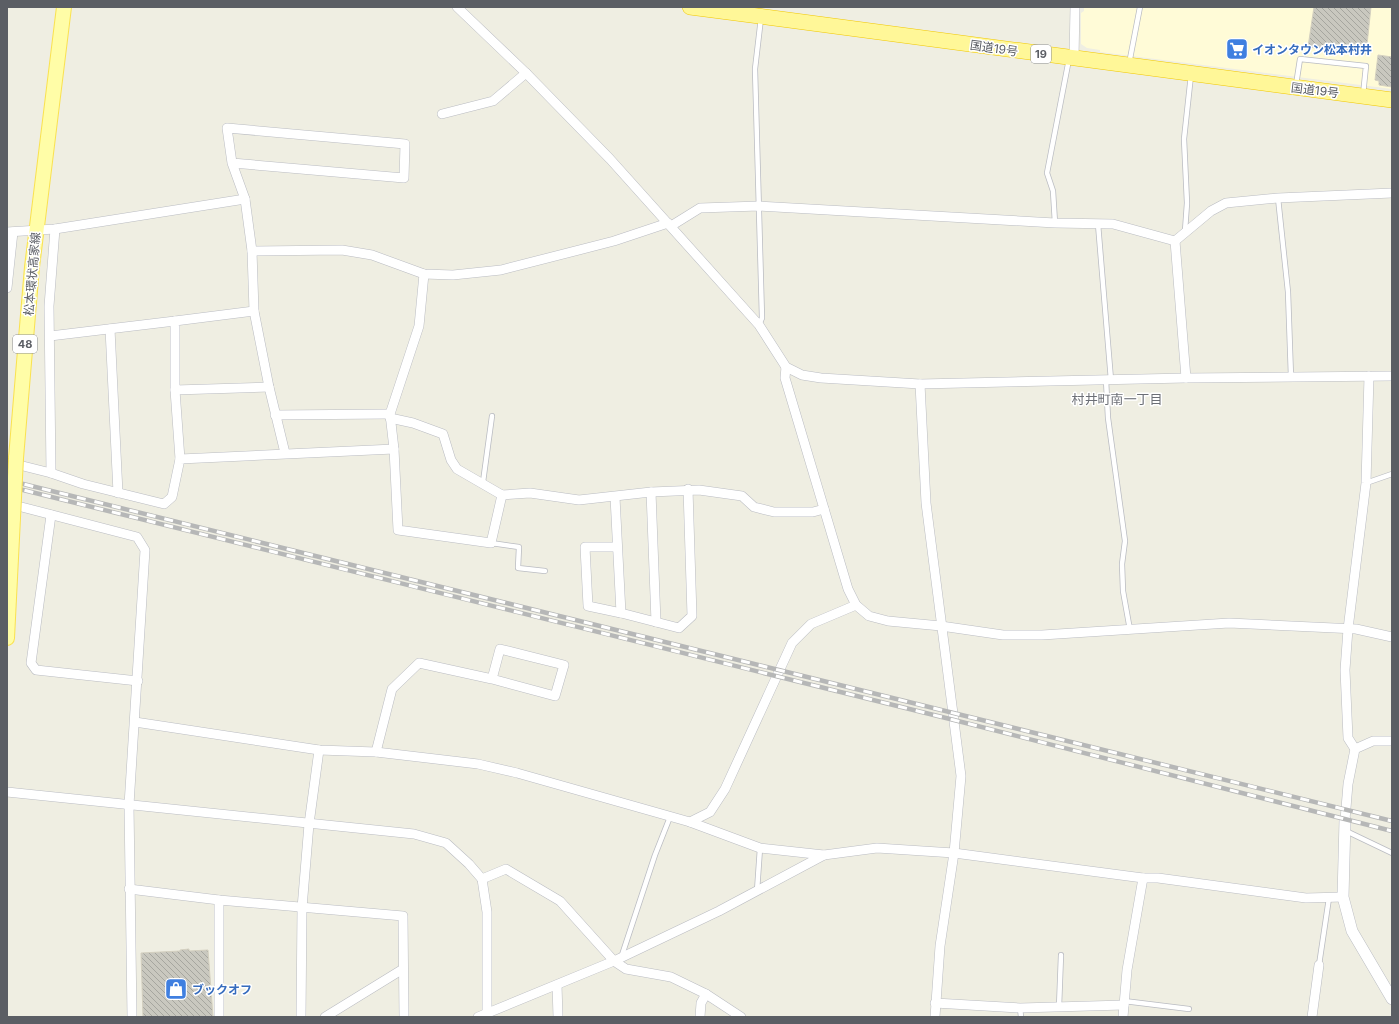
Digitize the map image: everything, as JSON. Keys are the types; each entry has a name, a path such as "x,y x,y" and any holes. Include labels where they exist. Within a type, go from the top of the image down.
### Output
{"highway":[{"name":"国道19号","path":"690,7 761,12 1128,66 1392,100"}],"main road":[{"name":"松本環状高家線","path":"7,638 13,518 11,460 36,231 64,7"}],"street":[{"path":"457,7 526,73 670,225 759,325 786,367 802,375 821,378 920,384 1186,378 1392,376"},
{"path":"1072,58 1075,7"},
{"path":"442,114 493,100 526,73"},
{"path":"232,163 404,178 405,144 227,128 232,163 245,199 252,251 254,311 268,387 285,453"},
{"path":"1175,242 1211,211 1226,203 1278,198 1392,193"},
{"path":"7,288 10,232 36,231 245,199"},
{"path":"252,251 342,250 372,255 424,274 453,275 501,270 614,241 670,225 700,208 759,206 1055,223 1113,224 1175,242"},
{"path":"51,472 49,306 55,228"},
{"path":"1175,242 1186,378"},
{"path":"424,274 419,326 390,416 394,449 398,530 491,543 502,495"},
{"path":"50,336 254,311"},
{"path":"11,460 51,472 83,484 164,504 172,497 180,459 175,390 174,321"},
{"path":"110,329 118,493"},
{"path":"786,367 786,378 848,589 856,605 870,616 888,621 941,626 1003,635 1042,636 1229,623 1348,629 1392,637"},
{"path":"1369,376 1366,483 1348,629 1345,670 1348,738 1355,748 1348,784 1343,897 1352,931 1392,999"},
{"path":"920,384 926,504 961,776 954,853 940,946 935,1017"},
{"path":"175,390 268,387"},
{"path":"276,414 390,416 413,423 442,434 451,460 457,469 483,482 502,495 530,493 579,500 688,489 742,496 754,507 774,512 813,512 824,509"},
{"path":"180,459 394,449"},
{"path":"617,547 585,547 588,606 679,628 692,616 688,489"},
{"path":"651,492 656,622"},
{"path":"615,497 620,613"},
{"path":"7,504 137,537 145,550 138,681 129,805 132,1017"},
{"path":"51,515 31,663 36,670 138,681"},
{"path":"690,822 710,812 725,789 792,643 811,624 856,605"},
{"path":"376,752 392,689 419,663 492,679 554,696 564,665 500,649 492,679"},
{"path":"135,722 319,750 376,752 478,764 517,773 690,822 760,848 824,855 877,848 954,853 1306,898 1343,897"},
{"path":"1355,748 1372,741 1392,741"},
{"path":"301,1017 302,908 319,750"},
{"path":"7,792 414,834 446,843 469,864 482,879 487,912 487,1015"},
{"path":"478,1017 487,1015 617,959 756,891 824,855"},
{"path":"482,879 506,869 560,901 626,969 672,977 706,994 741,1017"},
{"path":"1123,1017 1127,970 1143,878"},
{"path":"129,889 219,900 403,916 404,1017"},
{"path":"219,900 219,1017"},
{"path":"1312,1017 1319,964"},
{"path":"325,1017 403,969"},
{"path":"557,985 558,1017"},
{"path":"700,1017 701,1003 706,994"},
{"path":"935,1003 1020,1013 1059,1007 1124,1003"}],"lane":[{"path":"1128,66 1140,7"},
{"path":"759,325 762,318 755,69 761,12"},
{"path":"1055,223 1053,191 1047,173 1072,58"},
{"path":"1296,88 1300,60 1366,66 1363,96"},
{"path":"1185,233 1187,203 1184,139 1191,74"},
{"path":"1278,198 1288,292 1291,377"},
{"path":"1098,224 1108,380 1108,418 1125,541 1122,564 1123,591 1130,630"},
{"path":"483,482 492,416"},
{"path":"1366,483 1388,473 1392,474"},
{"path":"491,543 519,547 518,568 545,571"},
{"path":"617,959 670,817"},
{"path":"1345,825 1392,853"},
{"path":"756,891 760,848"},
{"path":"1319,964 1329,898"},
{"path":"1059,1007 1061,955"},
{"path":"1124,1003 1189,1009"}],"shaded area":[{"name":"イオンタウン松本村井","path":"1084,7 1392,7 1392,89 1100,52 1100,50 1087,48 1081,44 1081,13 1084,11"}],"building":[{"path":"1314,7 1371,7 1366,54 1308,47"},
{"path":"1378,55 1392,57 1392,87 1379,85 1379,81 1375,80"},
{"name":"ブックオフ","path":"189,949 189,951 208,950 213,1017 143,1017 141,953 180,951"}],"railway":[{"path":"7,480 1392,821"},
{"path":"7,486 954,720 1392,831"}],"place":[{"name":"イオンタウン松本村井","path":"1237,49"},
{"name":"ブックオフ","path":"176,989"}],"district":[{"name":"村井町南一丁目","path":"1117,399"}]}
